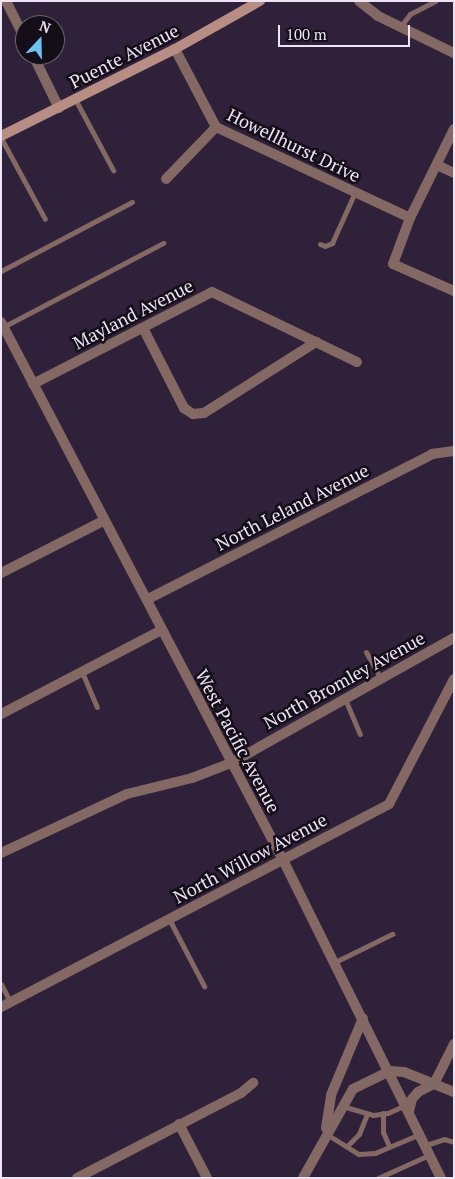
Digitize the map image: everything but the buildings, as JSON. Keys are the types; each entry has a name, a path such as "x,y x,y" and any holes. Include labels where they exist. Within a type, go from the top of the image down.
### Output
{"main road":[{"name":"Puente Avenue","path":"1,137 175,49 260,1"}],"street":[{"path":"6,1 15,19"},
{"path":"359,1 400,27 454,53"},
{"name":"Howellhurst Drive","path":"175,49 216,127 410,218"},
{"path":"38,65 59,108"},
{"path":"166,179 216,127"},
{"path":"454,129 410,218 393,264 454,291"},
{"path":"436,164 454,173"},
{"name":"Mayland Avenue","path":"33,384 212,292 357,362"},
{"name":"West Pacific Avenue","path":"2,324 103,521 148,599 162,630 335,962 441,1178"},
{"path":"143,328 184,408 193,414 204,413 316,342"},
{"name":"North Leland Avenue","path":"148,599 432,454 454,451"},
{"path":"1,573 103,521"},
{"path":"1,714 162,630"},
{"name":"North Bromley Avenue","path":"1,853 127,794 192,778 231,762 454,638"},
{"name":"North Willow Avenue","path":"6,1005 389,804 454,679"},
{"path":"326,1134 332,1095 363,1018"},
{"path":"408,1108 418,1092 434,1084 454,1044"},
{"path":"303,1178 341,1106 353,1089 390,1071 404,1072 454,1092"},
{"path":"77,1178 241,1093 253,1083"},
{"path":"180,1124 206,1178"}],"lane":[{"path":"400,27 410,14 436,1"},
{"path":"75,99 113,170"},
{"path":"1,137 45,219"},
{"path":"320,244 325,246 332,243 355,192"},
{"path":"1,270 132,202"},
{"path":"2,324 163,243"},
{"path":"366,652 380,679"},
{"path":"82,672 98,707"},
{"path":"344,699 360,734"},
{"path":"169,919 204,986"},
{"path":"335,962 392,934"},
{"path":"1,984 6,1005"},
{"path":"341,1106 367,1114 408,1108"},
{"path":"384,1113 383,1132 389,1146"},
{"path":"347,1146 359,1134 367,1114"},
{"path":"326,1134 359,1154 375,1153 420,1134"},
{"path":"378,1178 444,1139 454,1142"}]}
